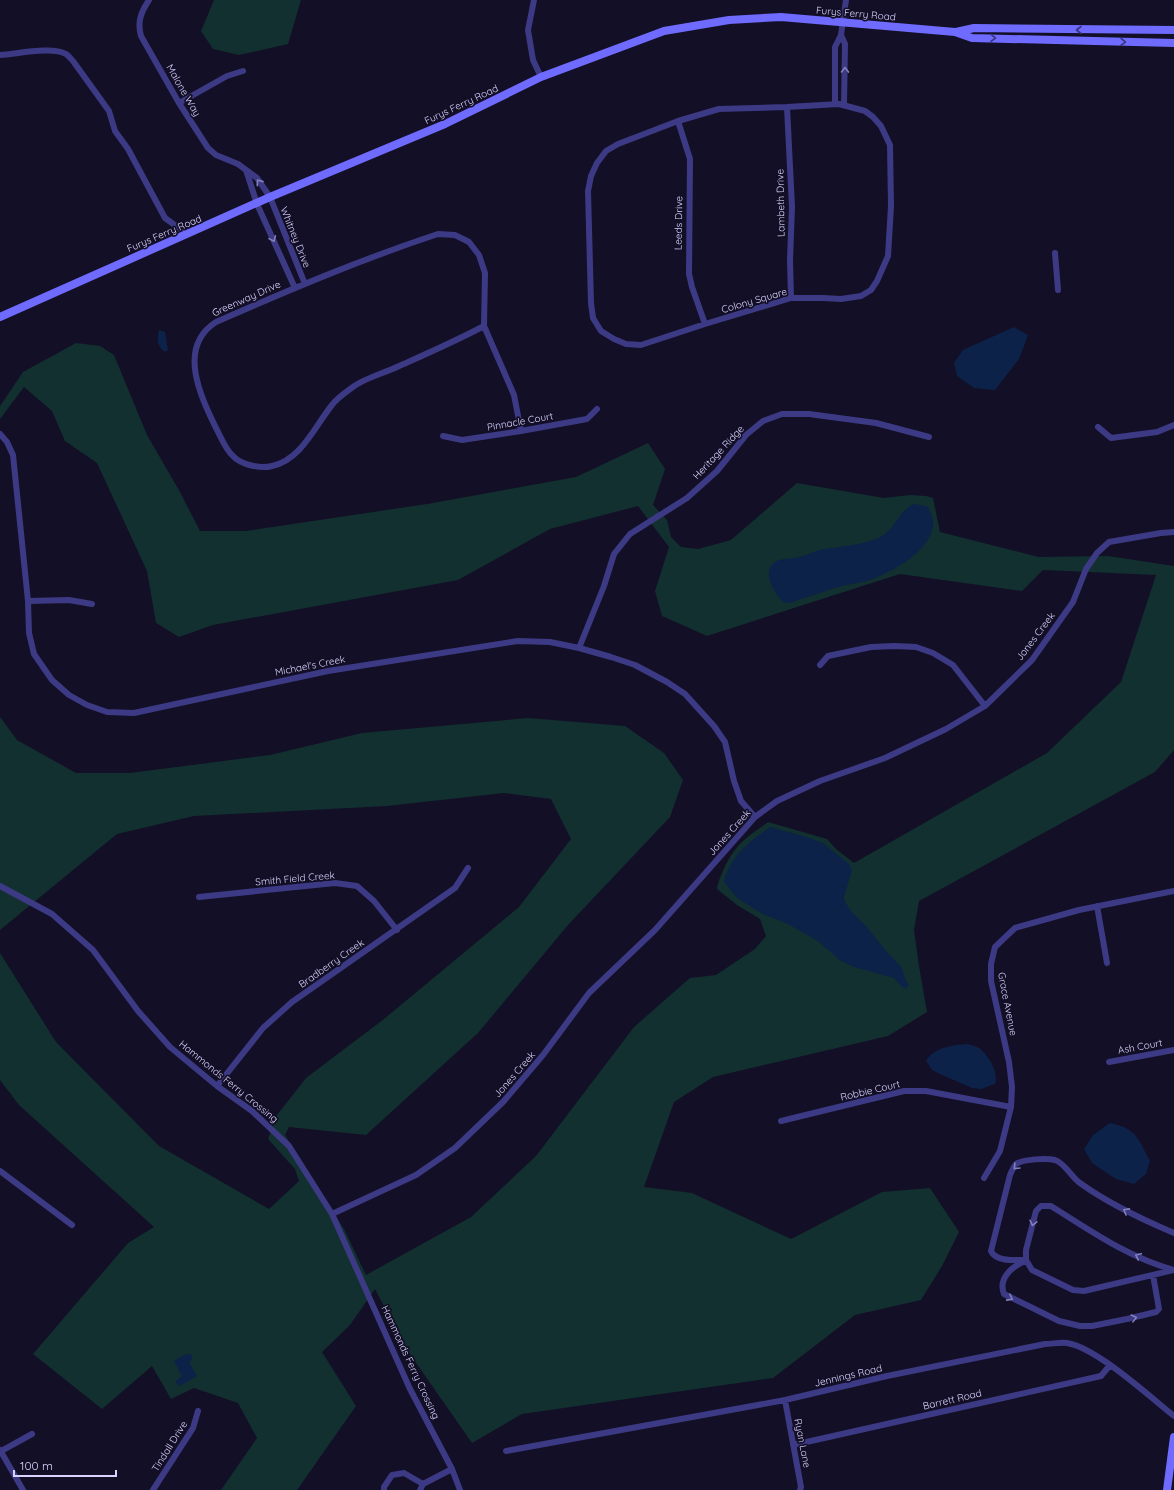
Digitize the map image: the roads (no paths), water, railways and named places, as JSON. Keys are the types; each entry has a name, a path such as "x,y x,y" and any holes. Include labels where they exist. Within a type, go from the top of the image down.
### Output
{"main road":[{"name":"Furys Ferry Road","path":"0,317 270,197 445,124 542,77 664,31 729,20 774,18 815,19 842,23 955,32 972,38 1174,43"},
{"name":"Furys Ferry Road","path":"955,32 974,28 1174,30"},
{"path":"1167,1490 1174,1437"}],"street":[{"name":"Malone Way","path":"150,0 140,17 141,36 179,103 208,148 216,155 238,164 257,178 270,197"},
{"path":"534,0 528,30 533,60 542,77"},
{"path":"835,104 835,47 841,35 846,0"},
{"path":"841,35 845,44 844,105"},
{"path":"0,55 48,51 60,52 67,55 74,61 109,111 115,131 128,149 165,218 187,234"},
{"path":"179,103 228,76 243,71"},
{"name":"Colony Square","path":"835,104 865,111 881,126 890,145 891,206 888,256 877,281 871,290 861,296 841,299 792,298 640,345 626,344 601,331 593,318 591,303 588,191 591,176 597,163 606,151 618,144 678,121 719,109 835,104"},
{"name":"Lambeth Drive","path":"787,107 792,207 790,260 792,298"},
{"name":"Leeds Drive","path":"678,121 690,159 689,274 692,287 706,324"},
{"path":"246,170 257,204"},
{"name":"Whitney Drive","path":"270,197 305,284"},
{"name":"Whitney Drive","path":"257,204 295,288"},
{"name":"Greenway Drive","path":"484,326 450,344 354,386 334,403 295,454 285,461 272,466 245,464 233,457 226,448 205,406 195,372 196,348 200,337 207,328 216,322 295,288 410,243 438,234 455,236 469,242 479,255 485,273 484,326 514,396 521,431"},
{"path":"1055,253 1058,290"},
{"name":"Pinnacle Court","path":"443,436 462,440 521,431 587,419 597,409"},
{"name":"Heritage Ridge","path":"579,648 604,586 614,554 630,534 687,498 717,471 746,435 763,421 782,414 810,414 876,422 929,437"},
{"path":"1098,427 1111,438 1157,432 1174,425"},
{"name":"Michael's Creek","path":"0,434 7,442 13,455 30,633 34,654 52,680 69,695 87,706 107,712 134,713 328,670 518,641 550,642 579,648 635,665 667,682 685,694 714,726 725,742 734,781 741,800 755,817"},
{"name":"Jones Creek","path":"332,1214 416,1175 455,1148 503,1102 543,1056 589,993 655,930 755,817 783,798 820,781 892,754 946,729 985,706 1032,660 1073,602 1086,569 1097,553 1109,542 1174,532"},
{"path":"28,601 69,600 92,604"},
{"path":"820,665 828,656 871,647 916,647 933,653 953,665 985,706"},
{"name":"Bradberry Creek","path":"217,1086 263,1028 292,1002 455,888 468,868"},
{"name":"Smith Field Creek","path":"199,897 335,883 357,886 374,900 397,930"},
{"name":"Hammonds Ferry Crossing","path":"0,886 52,914 93,950 138,1011 166,1042 217,1086 252,1111 289,1146 332,1214 410,1389 452,1469 460,1490"},
{"name":"Grace Avenue","path":"984,1178 1000,1152 1011,1107 1012,1087 1009,1062 991,981 991,964 996,947 1015,928 1079,910 1174,891"},
{"path":"1097,906 1107,963"},
{"name":"Ash Court","path":"1109,1062 1174,1050"},
{"name":"Robbie Court","path":"781,1121 904,1092 926,1091 1011,1107"},
{"path":"1026,1260 1000,1259 995,1257 991,1251 1010,1175 1017,1164 1022,1162 1048,1159 1060,1162 1078,1182 1108,1201 1140,1219 1174,1233"},
{"path":"0,1171 72,1224"},
{"path":"1041,1206 1051,1206 1104,1239 1159,1266 1174,1270 1084,1291 1073,1290 1032,1270 1026,1260 1026,1250 1036,1211 1041,1206"},
{"path":"1026,1260 1010,1270 1004,1279 1002,1285 1004,1294 1059,1321 1080,1326 1099,1324 1156,1312 1159,1309 1153,1275"},
{"name":"Jennings Road","path":"506,1451 784,1400 887,1376 1045,1344 1067,1343 1085,1350 1110,1365 1174,1416"},
{"name":"Barrett Road","path":"793,1445 1101,1376 1110,1365"},
{"name":"Ryan Lane","path":"784,1400 801,1487 800,1490"},
{"name":"Tindall Drive","path":"153,1490 193,1428 198,1411"},
{"path":"23,1490 0,1451 32,1434"},
{"path":"384,1490 392,1475 404,1473 422,1487 452,1469"}],"water":[{"path":"1014,327 1028,335 1019,359 995,390 974,388 957,376 954,363 963,350"},
{"path":"159,330 165,332 168,350 165,352 160,347 158,342"},
{"path":"913,504 928,507 933,519 933,528 923,546 908,560 883,575 871,580 842,586 790,603 783,602 776,593 769,577 771,566 775,562 796,558 822,550 859,544 879,538 889,530 908,507"},
{"path":"770,827 823,843 849,864 852,870 844,897 845,902 851,911 902,968 905,979 909,985 906,989 902,987 894,978 854,967 841,961 818,941 788,924 763,914 737,898 724,882 730,865 741,850"},
{"path":"968,1044 977,1047 989,1058 994,1069 996,1079 995,1084 981,1089 972,1088 932,1070 926,1061 929,1056 939,1050 950,1046"},
{"path":"1110,1123 1119,1125 1131,1131 1139,1140 1150,1161 1146,1174 1134,1184 1116,1179 1092,1163 1084,1149 1093,1135"},
{"path":"186,1354 190,1354 192,1356 192,1360 189,1362 197,1376 180,1386 176,1381 182,1376 174,1361"}]}
